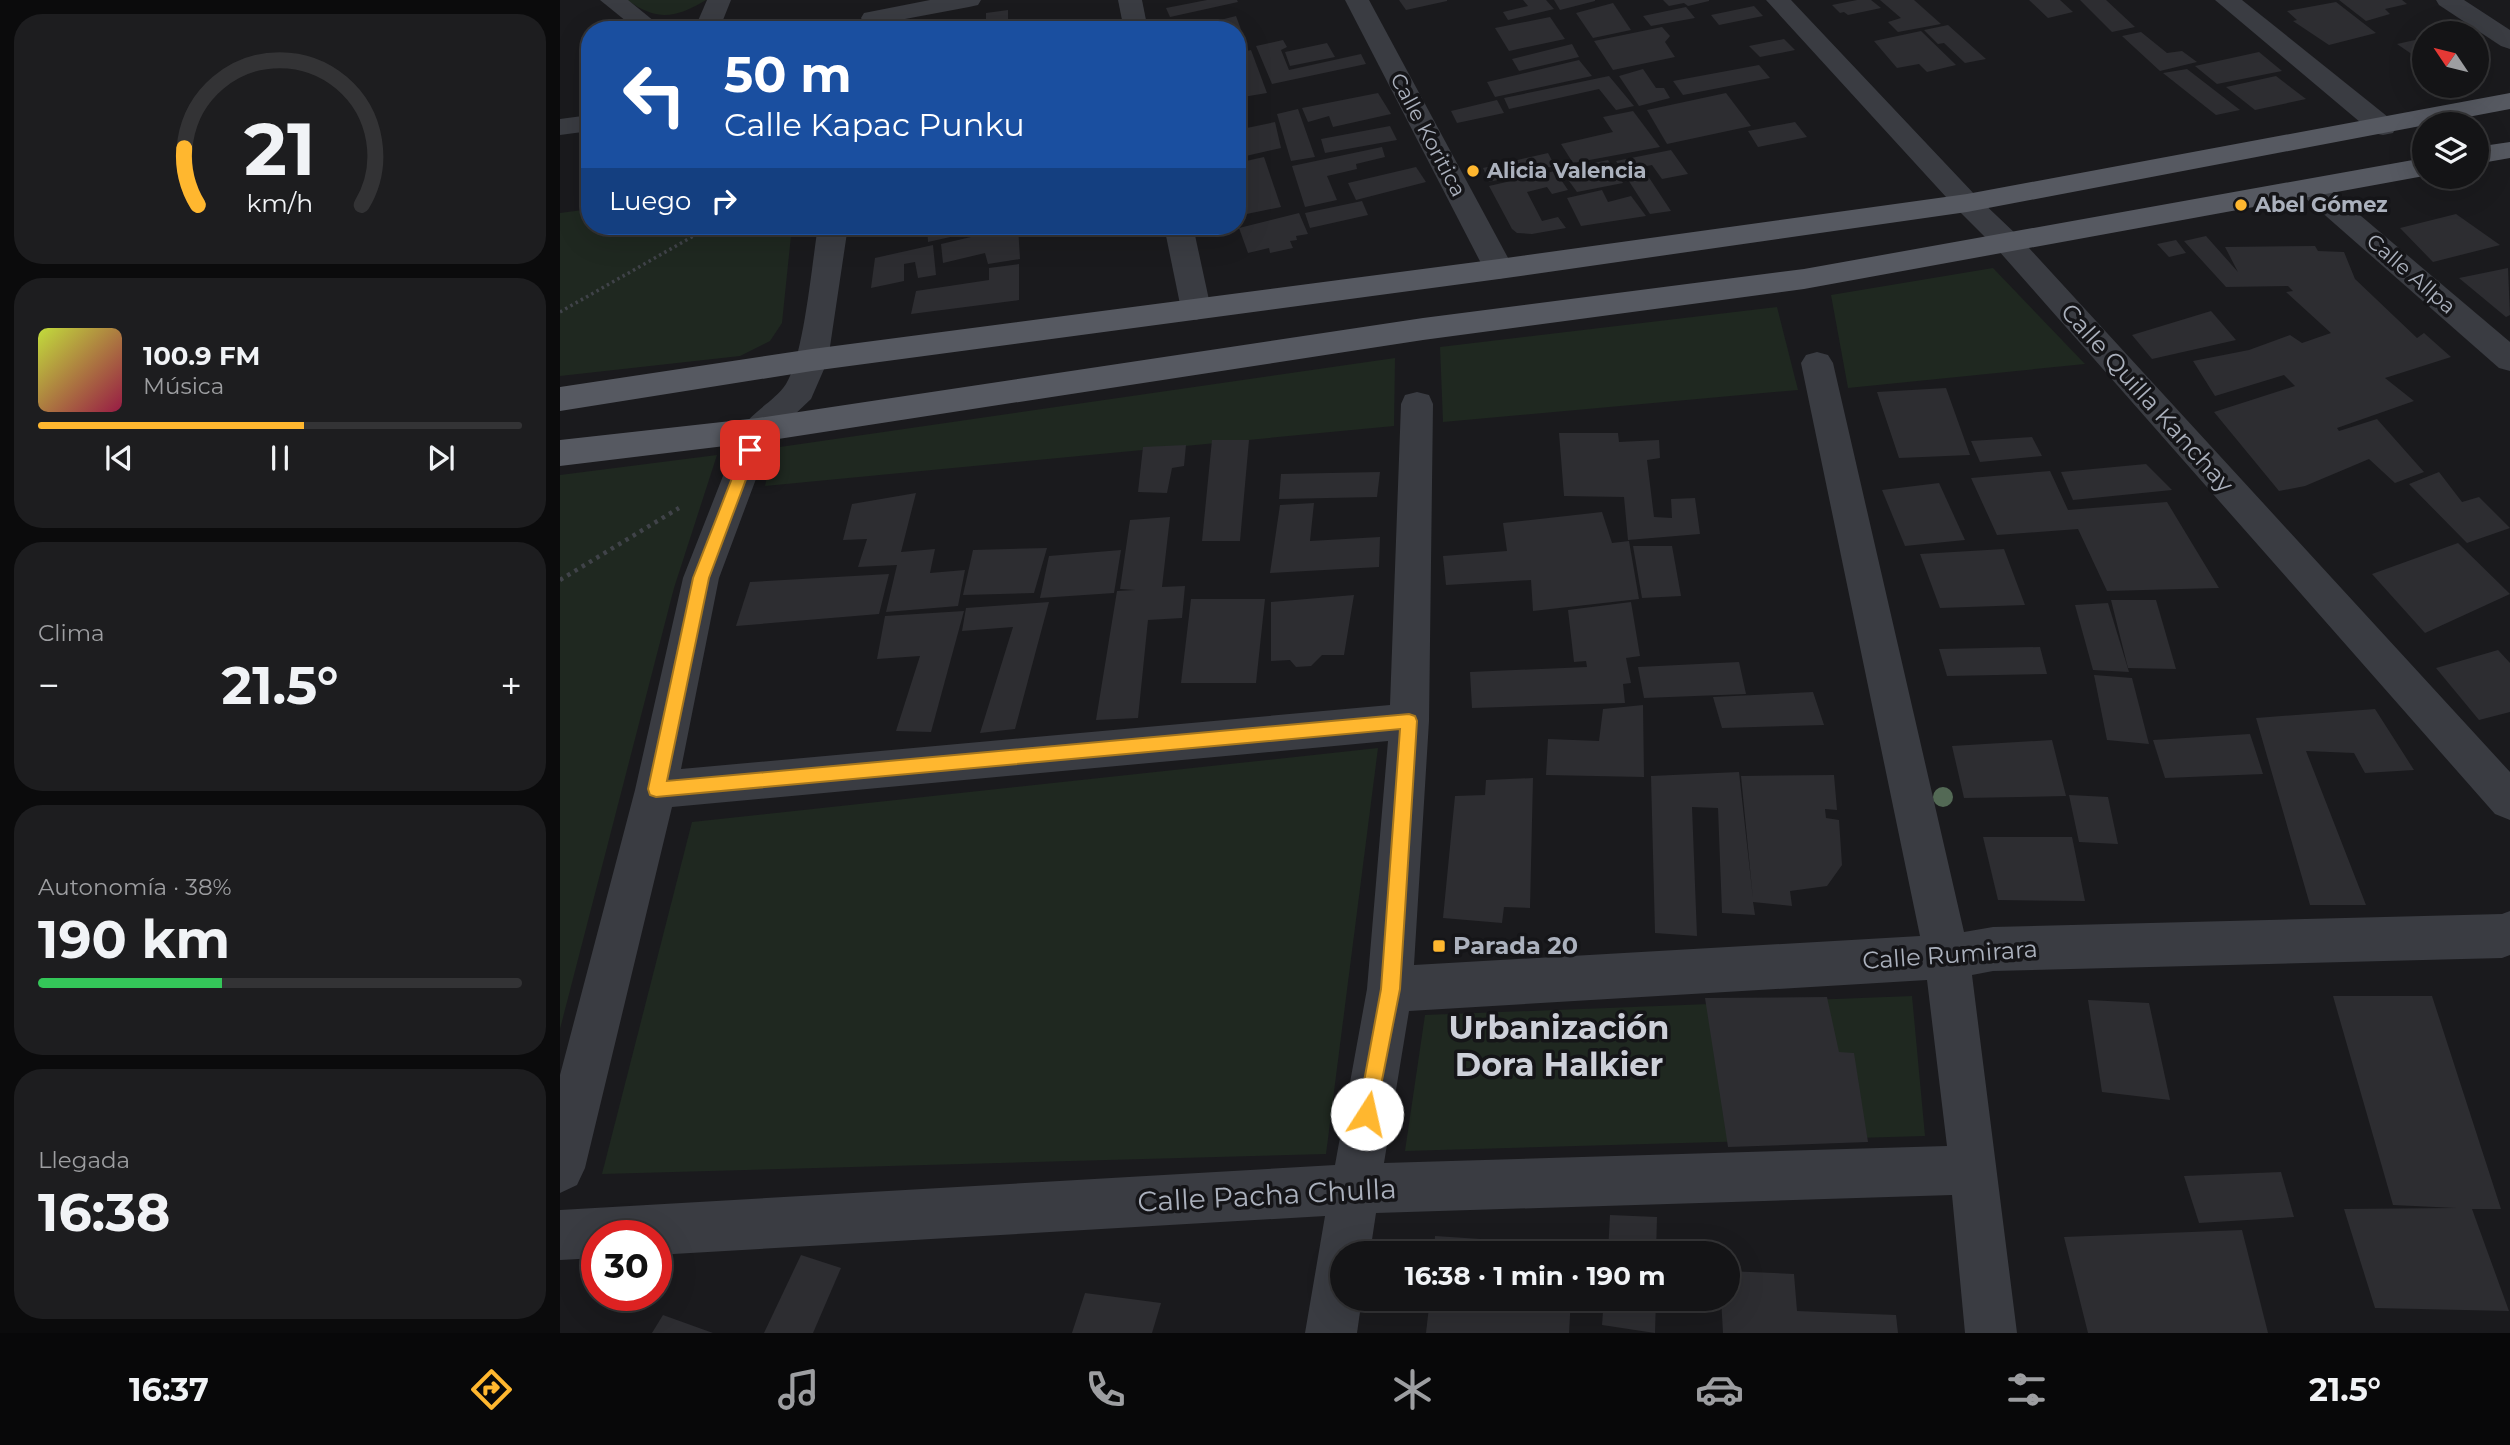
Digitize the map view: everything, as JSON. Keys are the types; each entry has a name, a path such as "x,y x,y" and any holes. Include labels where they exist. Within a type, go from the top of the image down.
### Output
{"main road":[{"path":"560,399 812,360 1499,269 1967,203 2383,127 2510,101"},
{"path":"2489,154 2510,150"},
{"path":"560,453 758,430 1423,329 1804,279 2412,169"}],"street":[{"path":"612,0 641,21"},
{"path":"710,21 719,0"},
{"path":"873,16 969,0"},
{"path":"1130,0 1134,21"},
{"name":"Calle Koritica","path":"1357,0 1499,269"},
{"name":"Calle Quilla Kanchay","path":"1778,0 1967,203 2008,243 2510,801"},
{"path":"2227,0 2383,127"},
{"path":"2448,0 2510,41"},
{"path":"560,127 581,124"},
{"name":"Calle Allpa","path":"2312,189 2510,360"},
{"path":"560,1168 656,789 701,578 758,430 799,391 812,360 832,235"},
{"path":"1180,235 1196,309"},
{"path":"1817,363 1947,957 1991,1333"},
{"path":"1346,1241 1390,989 1409,721 1417,404"},
{"path":"656,789 1409,721"},
{"name":"Calle Rumirara","path":"1390,989 1947,957 2007,949 2507,942"},
{"name":"Calle Pacha Chulla","path":"560,1235 1354,1189 1974,1170"},
{"path":"1331,1333 1334,1311"}],"path":[{"path":"560,312 695,235"},
{"path":"560,580 741,471"}],"shaded area":[{"path":"627,0 706,0 684,11 666,15 648,12"},
{"path":"581,210 581,235 791,235 782,323 770,341 740,356 560,376 560,213"},
{"path":"1993,268 2085,364 1848,388 1831,295"},
{"path":"1777,307 1798,390 1443,422 1440,347"},
{"path":"1395,358 1394,426 765,486 773,448"},
{"path":"717,455 674,588 560,1029 560,475"},
{"path":"1378,748 1326,1154 602,1174 692,822"},
{"path":"1912,996 1925,1136 1405,1151 1425,1015"}],"building":[{"path":"1207,0 1238,2 1170,17 1166,8"},
{"path":"1399,0 1447,0 1447,1 1406,10"},
{"path":"1523,0 1546,0 1554,9 1508,20 1503,12 1528,6"},
{"path":"1554,0 1595,0 1595,1 1560,10"},
{"path":"1663,0 1709,1 1688,6 1684,3 1669,6"},
{"path":"1871,0 1881,8 1848,15 1840,13 1832,5"},
{"path":"1880,0 1914,0 1941,24 1898,32 1888,22 1901,18"},
{"path":"2029,0 2060,0 2073,12 2048,18"},
{"path":"2080,0 2106,0 2135,27 2112,32"},
{"path":"2339,0 2402,0 2407,4 2385,9 2390,14 2366,21"},
{"path":"2336,2 2376,33 2329,45 2293,21 2297,20 2287,11"},
{"path":"1613,3 1631,30 1593,38 1576,13"},
{"path":"1754,6 1763,16 1719,25 1711,15"},
{"path":"1686,7 1695,18 1651,26 1643,16"},
{"path":"1008,10 1008,21 986,21 986,13"},
{"path":"1236,16 1238,21 1216,21"},
{"path":"1550,17 1565,39 1509,51 1495,28"},
{"path":"1948,25 1986,59 1965,63 1944,43 1938,44 1924,30"},
{"path":"1662,27 1670,36 1665,42 1675,57 1613,70 1594,41"},
{"path":"1921,31 1956,65 1927,72 1919,64 1897,68 1874,41"},
{"path":"2141,32 2167,53 2182,51 2197,62 2160,71 2122,36"},
{"path":"1784,39 1795,50 1760,57 1749,46"},
{"path":"1283,40 1287,47 1281,50 1289,70 1361,54 1366,64 1272,84 1256,46"},
{"path":"2412,41 2412,54 2397,44"},
{"path":"1327,43 1335,57 1290,66 1285,52"},
{"path":"1572,44 1579,57 1519,71 1512,59"},
{"path":"1251,50 1267,93 1246,96 1246,51"},
{"path":"2259,52 2282,71 2217,84 2195,66"},
{"path":"1579,60 1592,76 1495,97 1487,82"},
{"path":"1759,65 1770,78 1683,95 1673,81"},
{"path":"1643,69 1656,88 1664,88 1670,98 1639,106 1619,76"},
{"path":"2187,69 2240,110 2216,115 2163,73"},
{"path":"1609,76 1634,106 1616,110 1599,89 1509,109 1504,98"},
{"path":"2276,76 2306,99 2255,110 2226,87"},
{"path":"1378,93 1391,114 1333,127 1329,116 1308,122 1302,108"},
{"path":"1726,93 1751,126 1667,144 1647,110"},
{"path":"1497,100 1504,113 1457,123 1451,111"},
{"path":"1298,109 1315,157 1291,161 1277,114"},
{"path":"1633,111 1660,147 1573,163 1561,144 1613,132 1603,117"},
{"path":"1275,122 1281,148 1246,156 1246,128"},
{"path":"1795,122 1807,137 1758,147 1748,131"},
{"path":"1390,126 1397,140 1325,153 1321,139"},
{"path":"1382,147 1385,157 1356,164 1357,169 1327,176 1337,200 1305,207 1292,166"},
{"path":"1671,150 1688,174 1662,179 1652,165 1642,167 1671,211 1650,214 1616,161"},
{"path":"1548,153 1555,166 1489,182 1483,168"},
{"path":"1264,157 1281,207 1246,214 1246,161"},
{"path":"1608,160 1623,183 1577,192 1561,170"},
{"path":"1416,167 1426,182 1356,200 1348,183"},
{"path":"1555,171 1568,190 1552,194 1547,187 1527,192 1542,221 1558,217 1566,228 1532,234 1517,233 1512,229 1489,186"},
{"path":"1602,190 1608,202 1631,196 1646,216 1581,226 1567,198"},
{"path":"1362,201 1368,215 1310,228 1305,213"},
{"path":"1299,213 1308,234 1296,236 1297,240 1290,241 1293,248 1270,253 1269,248 1248,253 1242,235 1246,235 1246,226"},
{"path":"2456,214 2500,245 2433,262 2400,228"},
{"path":"928,235 959,235 928,242"},
{"path":"980,235 1019,235 1020,259 988,264 985,253 943,263 941,244"},
{"path":"2206,236 2238,272 2225,247 2315,246 2318,251 2344,252 2355,279 2417,338 2424,333 2451,357 2385,378 2414,401 2337,428 2339,431 2377,419 2424,472 2395,483 2369,459 2305,486 2279,491 2214,412 2295,386 2284,375 2215,396 2193,361 2249,350 2290,335 2302,343 2331,333 2286,292 2293,291 2288,286 2226,287 2184,241"},
{"path":"2176,240 2186,253 2169,257 2157,244"},
{"path":"933,245 936,275 918,278 915,262 904,264 904,281 871,288 875,258"},
{"path":"1019,264 1019,300 911,314 916,291 989,280 989,268"},
{"path":"2508,268 2510,315 2506,317 2459,278"},
{"path":"2211,311 2236,340 2152,359 2132,335"},
{"path":"1946,388 1970,455 1899,458 1877,392"},
{"path":"1559,433 1618,433 1619,442 1659,440 1660,458 1647,460 1654,517 1672,518 1671,499 1695,498 1700,534 1628,540 1624,497 1564,496"},
{"path":"2032,437 2042,456 1980,462 1971,441"},
{"path":"1212,440 1249,440 1240,541 1202,541"},
{"path":"1186,445 1184,466 1172,468 1167,493 1138,492 1143,447"},
{"path":"2146,464 2172,490 2073,500 2061,472"},
{"path":"2050,471 2068,510 2167,502 2219,588 2107,591 2078,529 1997,535 1971,478"},
{"path":"1380,472 1377,497 1279,499 1281,474"},
{"path":"2439,472 2462,502 2479,497 2510,528 2467,543 2409,484"},
{"path":"1939,483 1965,540 1905,546 1882,490"},
{"path":"916,493 901,552 935,549 930,573 965,570 958,606 886,612 897,565 858,567 867,539 843,540 852,504"},
{"path":"1314,503 1310,541 1380,537 1379,567 1270,573 1280,505"},
{"path":"1602,512 1612,543 1629,541 1639,599 1533,611 1531,580 1446,585 1443,556 1507,551 1503,523"},
{"path":"1170,517 1162,587 1185,586 1182,618 1148,620 1138,718 1096,720 1117,591 1135,590 1120,589 1130,520"},
{"path":"2458,543 2510,594 2425,633 2372,574"},
{"path":"1633,546 1672,546 1681,596 1642,598"},
{"path":"1047,548 1034,593 963,595 973,550"},
{"path":"2004,549 2025,605 1940,608 1920,554"},
{"path":"1121,550 1114,593 1040,598 1049,556"},
{"path":"889,574 879,614 736,626 750,582"},
{"path":"1354,595 1344,655 1322,655 1311,666 1296,667 1290,660 1271,661 1271,602"},
{"path":"1191,599 1265,599 1256,683 1181,683"},
{"path":"2111,600 2156,600 2176,669 2128,668"},
{"path":"1049,602 1015,729 980,733 1013,627 962,631 966,608"},
{"path":"1631,602 1640,656 1626,658 1631,683 1623,684 1625,703 1472,708 1470,672 1587,667 1586,661 1574,662 1568,610"},
{"path":"2108,603 2129,672 2093,670 2075,605"},
{"path":"964,611 931,732 896,731 920,656 877,659 885,616"},
{"path":"2040,647 2047,674 1947,676 1939,649"},
{"path":"2498,650 2510,663 2510,712 2479,720 2436,668"},
{"path":"1739,662 1746,694 1644,698 1638,667"},
{"path":"2094,675 2132,678 2149,744 2107,740"},
{"path":"1813,692 1824,725 1722,728 1713,697"},
{"path":"1643,705 1644,777 1546,775 1548,739 1599,741 1603,709"},
{"path":"2375,709 2414,770 2365,773 2354,753 2306,751 2366,905 2310,905 2256,718"},
{"path":"2250,734 2263,774 2165,778 2153,740"},
{"path":"2052,740 2066,796 1964,798 1952,746"},
{"path":"1739,772 1753,899 1741,776 1834,775 1837,810 1825,809 1826,818 1839,820 1842,865 1827,886 1790,891 1792,906 1753,902 1755,915 1722,913 1718,808 1692,807 1697,936 1655,933 1651,776"},
{"path":"1533,778 1530,908 1504,907 1502,923 1443,918 1455,796 1485,795 1486,780"},
{"path":"2069,795 2108,797 2118,844 2079,842"},
{"path":"1983,837 2072,837 2085,901 1998,900"},
{"path":"2333,996 2432,996 2501,1209 2472,1209 2509,1311 2375,1308 2344,1209 2456,1208 2393,1205"},
{"path":"1827,997 1839,1052 1854,1053 1868,1142 1728,1147 1705,998"},
{"path":"2088,1000 2149,1003 2170,1100 2102,1092"},
{"path":"2281,1172 2294,1217 2199,1223 2184,1176"},
{"path":"1610,1215 1657,1217 1656,1241 1609,1241"},
{"path":"2242,1230 2268,1333 2088,1333 2064,1237"},
{"path":"1435,1236 1512,1241 1435,1241"},
{"path":"801,1255 841,1268 813,1333 764,1333"},
{"path":"1740,1272 1794,1274 1797,1311 1896,1315 1898,1333 1723,1333 1722,1311 1740,1311"},
{"path":"1085,1293 1161,1303 1152,1333 1072,1333"},
{"path":"1429,1311 1570,1311 1569,1333 1426,1333"},
{"path":"1603,1311 1656,1311 1655,1333 1602,1325"},
{"path":"663,1315 713,1333 652,1333"}],"place":[{"name":"Alicia Valencia","path":"1473,171"},
{"name":"Abel Gómez","path":"2241,205"},
{"name":"Parada 20","path":"1439,946"}],"district":[{"name":"Urbanización Dora Halkier","path":"1559,1046"}],"route":[{"path":"750,450 701,578 656,789 1409,721 1390,989 1367,1114"}]}
